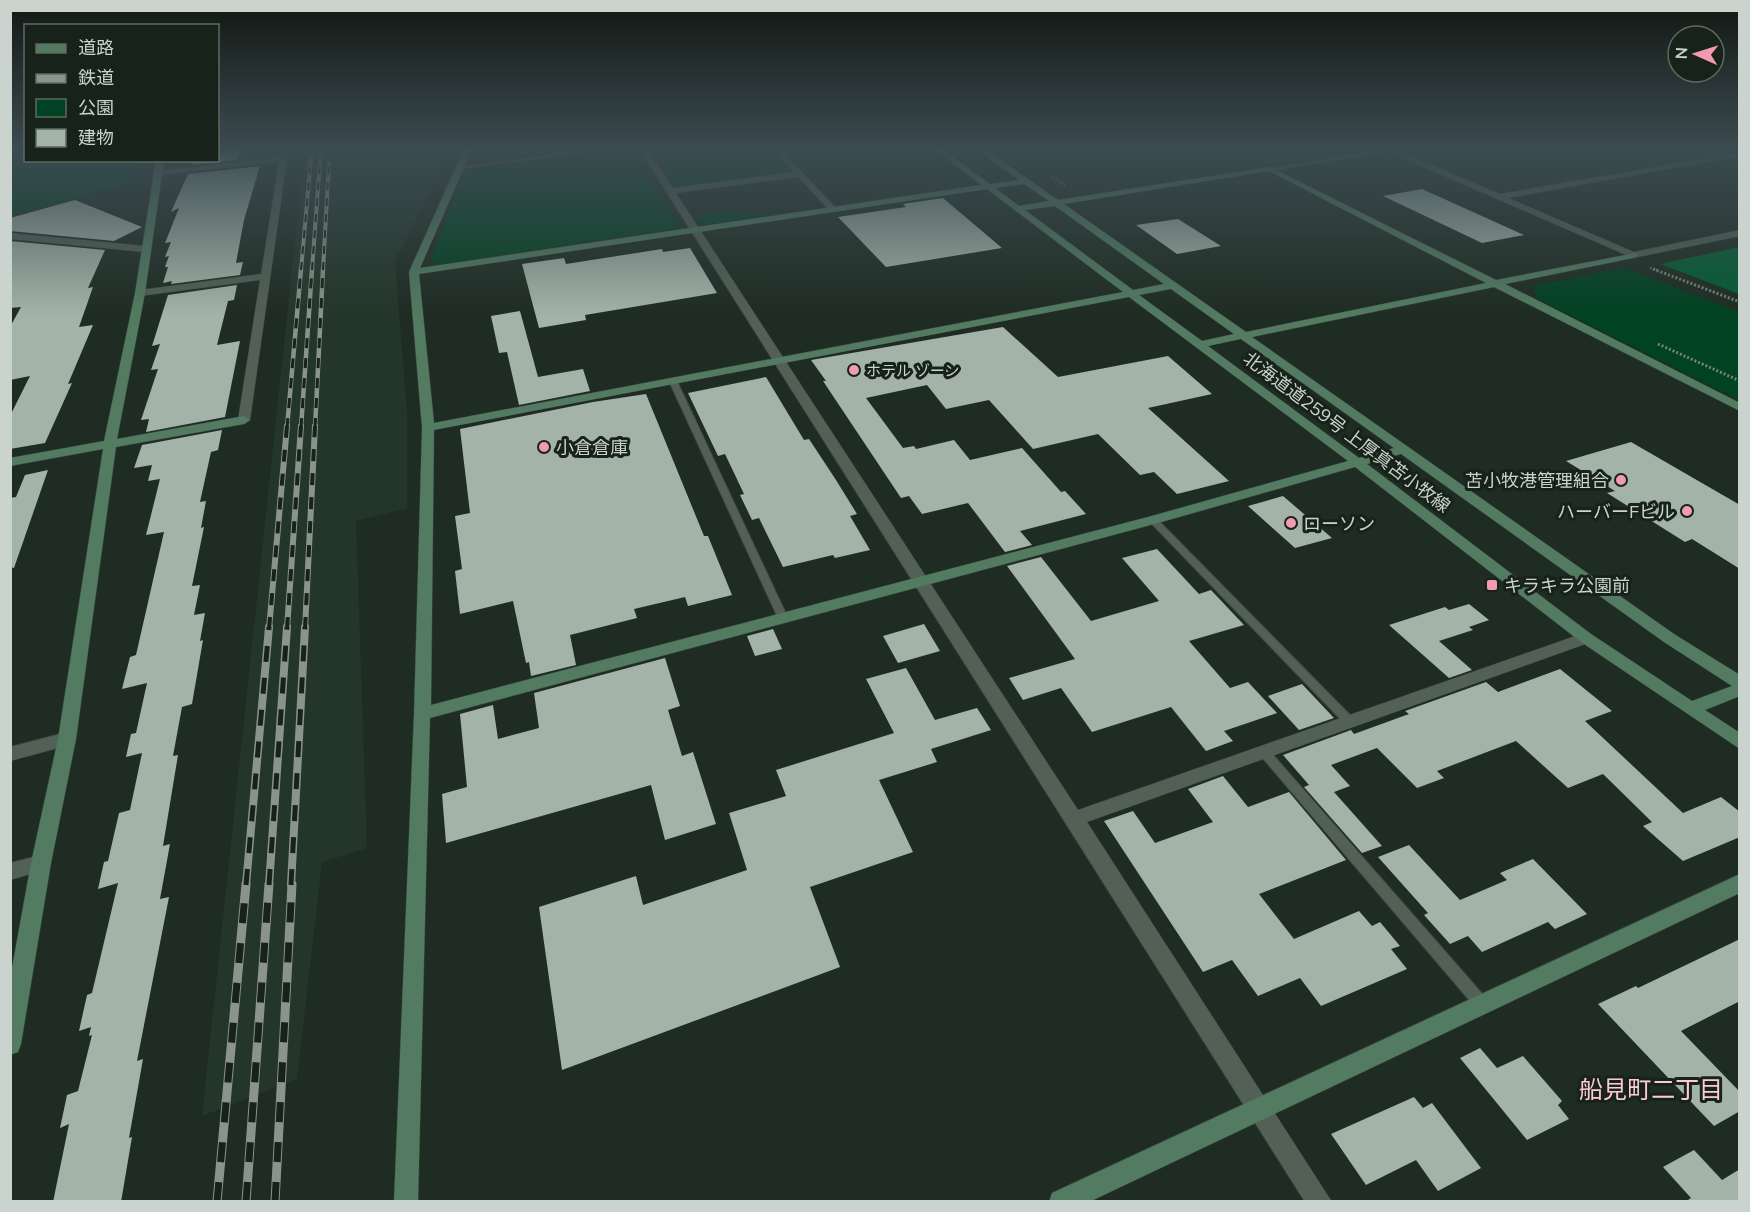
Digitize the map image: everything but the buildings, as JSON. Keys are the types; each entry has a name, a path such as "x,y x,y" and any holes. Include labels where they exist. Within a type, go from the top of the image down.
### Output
{"street":[{"path":"10,1044 41,863 67,739 110,444 140,293 153,204"},
{"path":"10,462 244,420 277,204"},
{"path":"406,1202 422,714 428,428 414,272 444,204"},
{"path":"679,204 1320,1202"},
{"path":"828,204 833,209"},
{"path":"414,272 871,204"},
{"name":"北海道道259号 上厚真苫小牧線","path":"1011,204 1358,463 1586,638 1740,742"},
{"path":"1017,208 1047,204"},
{"name":"北海道道259号 上厚真苫小牧線","path":"1059,204 1669,638 1740,683"},
{"path":"1337,204 1740,408"},
{"path":"1514,204 1633,255"},
{"path":"1198,345 1740,232"},
{"path":"10,236 145,249"},
{"path":"140,293 266,276"},
{"path":"428,428 1175,285"},
{"path":"422,714 1153,520 1405,449"},
{"path":"1074,819 1586,638"},
{"path":"1690,709 1740,689"},
{"path":"10,754 67,739"},
{"path":"10,872 41,863"},
{"path":"1061,1202 1740,883"}],"lane":[{"path":"673,381 783,618"},
{"path":"1153,520 1350,722"},
{"path":"1264,752 1481,1003"}],"path":[{"path":"1621,258 1740,302"}],"shaded area":[{"path":"299,204 424,204 395,261 407,413 407,508 356,521 367,848 322,862 297,1079 202,1116"},
{"path":"1739,247 1739,294 1660,264"}],"green space":[{"path":"11,204 51,204 11,214"},
{"path":"452,204 665,204 678,224 676,228 444,264 435,263 431,258"},
{"path":"735,211 770,214 710,224 703,224 694,216"},
{"path":"1625,268 1739,312 1739,400 1536,298 1534,286"}],"railway":[{"path":"301,270 307,204"},
{"path":"312,270 317,204"},
{"path":"323,270 327,204"},
{"path":"287,428 301,269"},
{"path":"301,428 312,269"},
{"path":"315,428 323,269"},
{"path":"269,629 287,426"},
{"path":"287,629 301,426"},
{"path":"305,629 315,426"},
{"path":"246,885 269,627"},
{"path":"269,885 287,627"},
{"path":"291,885 305,627"},
{"path":"217,1202 246,884"},
{"path":"246,1202 269,884"},
{"path":"275,1202 292,884"}],"place":[{"name":"ホテル ゾーン","path":"854,370"},
{"name":"小倉倉庫","path":"544,447"},
{"name":"苫小牧港管理組合","path":"1621,480"},
{"name":"ハーバーFビル","path":"1687,511"},
{"name":"ローソン","path":"1291,523"},
{"name":"キラキラ公園前","path":"1492,585"}],"district":[{"name":"船見町二丁目","path":"1651,1089"}]}
